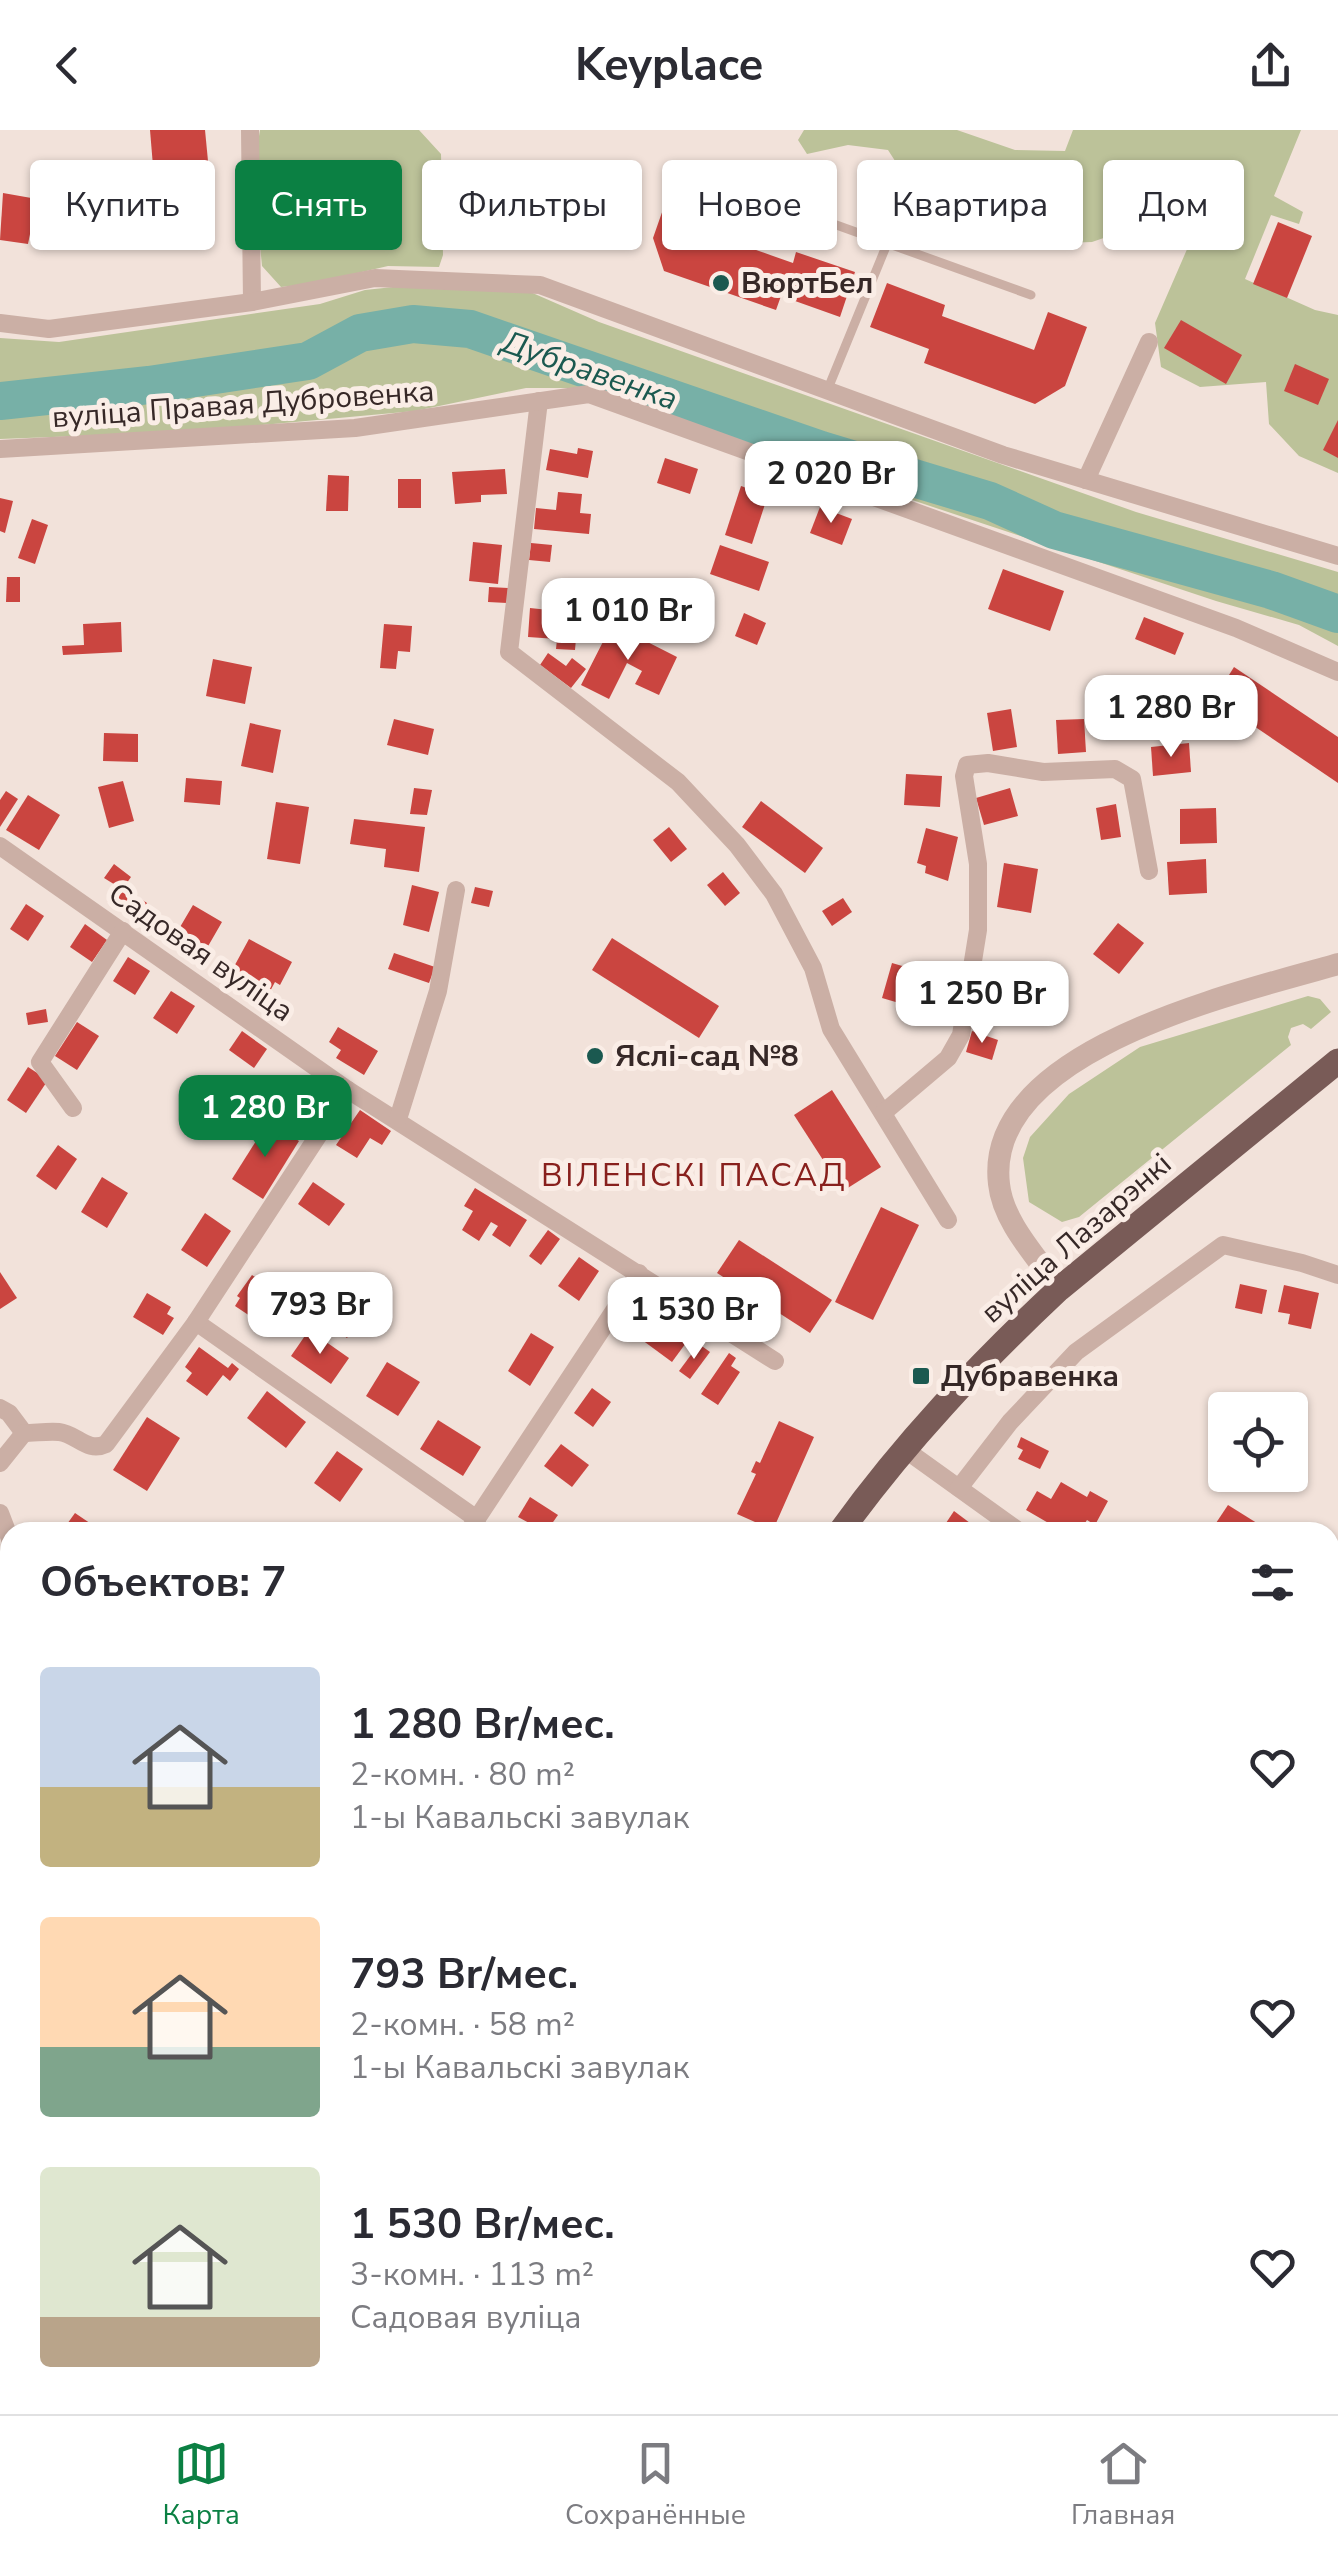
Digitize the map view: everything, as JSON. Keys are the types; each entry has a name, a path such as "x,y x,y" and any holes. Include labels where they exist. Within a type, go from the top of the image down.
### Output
{"main road":[{"name":"вуліца Лазарэнкі","path":"848,1522 903,1448 955,1389 1059,1289 1336,1063"}],"street":[{"path":"250,130 252,302"},
{"path":"0,323 49,329 252,302 375,278 540,285 1003,456 1338,556"},
{"path":"1086,480 1149,342"},
{"name":"вуліца Правая Дубровенка","path":"0,449 356,428 589,394 1236,628 1338,672"},
{"path":"538,401 509,652 678,782 737,845 774,894 813,968 831,1029 948,1220"},
{"path":"884,1113 948,1058 961,1036 978,930 978,864 964,776 967,764 1043,772 1115,769 1132,779 1149,871"},
{"name":"Садовая вуліца","path":"0,846 348,1090 775,1361"},
{"path":"398,1119 438,990 456,890"},
{"path":"73,1108 40,1062 123,931"},
{"path":"1059,1289 1009,1218 999,1184 1001,1149 1030,1099 1048,1080 1112,1038 1338,964"},
{"path":"0,1462 24,1433 62,1432 90,1447 106,1444 196,1322 348,1090"},
{"path":"959,1488 1010,1422 1076,1352 1223,1245 1338,1274"},
{"path":"475,1522 639,1272"},
{"path":"196,1322 467,1522"},
{"path":"0,1408 9,1413 24,1433"},
{"path":"903,1448 1006,1522"}],"lane":[{"path":"827,391 885,250"},
{"path":"904,250 1031,295"}],"green space":[{"path":"260,130 419,130 441,154 441,160 422,160 422,250 443,250 439,267 388,266 281,287 262,266 260,250 402,250 402,160 255,160"},
{"path":"804,130 957,130 1015,150 1065,151 1073,130 1301,130 1274,196 1303,212 1299,224 1271,215 1245,279 1315,310 1338,315 1338,473 1299,456 1269,424 1266,382 1200,387 1161,367 1155,323 1187,250 1244,250 1244,160 1103,160 1103,238 1083,242 1083,160 894,160 888,150 848,145 807,154 798,140"},
{"path":"412,285 528,291 599,322 1136,512 1338,572 1338,646 1299,625 924,504 590,388 526,388 415,411 185,432 0,439 0,338 59,342 320,304 365,290"},
{"path":"1308,996 1320,999 1331,1012 1311,1029 1303,1024 1291,1028 1291,1045 1079,1217 1062,1222 1029,1202 1023,1158 1030,1137 1069,1094 1140,1047"}],"building":[{"path":"150,130 205,130 208,160 152,160"},
{"path":"3,193 30,198 28,244 0,240"},
{"path":"662,212 662,250 756,250 793,263 796,252 855,272 840,317 781,296 776,310 664,271 653,238"},
{"path":"1278,222 1312,236 1287,298 1253,284"},
{"path":"887,283 945,305 942,316 1034,350 1048,312 1087,327 1065,386 1035,404 924,363 929,349 870,327"},
{"path":"1181,320 1242,355 1226,384 1164,348"},
{"path":"1295,364 1329,379 1318,405 1284,391"},
{"path":"1338,420 1338,458 1323,450"},
{"path":"578,448 593,451 588,478 546,470 550,449 577,454"},
{"path":"665,458 698,469 690,494 657,483"},
{"path":"505,469 507,494 481,495 481,502 455,504 452,472"},
{"path":"328,475 349,476 348,511 326,511"},
{"path":"398,479 421,479 421,508 398,508"},
{"path":"741,486 768,495 752,544 725,535"},
{"path":"558,492 582,494 580,513 591,514 589,534 534,529 536,508 556,510"},
{"path":"0,498 13,501 5,533 0,531"},
{"path":"820,507 852,519 842,545 810,533"},
{"path":"32,519 48,525 35,564 18,558"},
{"path":"473,542 502,545 498,584 469,581"},
{"path":"531,543 552,545 550,562 529,560"},
{"path":"720,545 769,562 759,591 710,574"},
{"path":"1003,569 1064,591 1050,631 988,609"},
{"path":"7,577 20,577 20,602 6,602"},
{"path":"489,587 508,588 507,603 488,602"},
{"path":"559,602 579,604 575,650 556,649 557,639 528,637 530,608 558,611"},
{"path":"744,613 766,623 757,645 735,636"},
{"path":"1144,617 1184,633 1175,655 1135,639"},
{"path":"121,622 122,652 63,655 62,646 84,645 83,624"},
{"path":"384,624 412,626 410,652 398,651 396,669 380,668"},
{"path":"612,624 677,657 659,695 635,684 642,671 627,663 609,699 581,685"},
{"path":"548,653 566,666 572,658 586,669 571,688 540,665"},
{"path":"213,659 252,667 245,704 206,696"},
{"path":"1234,667 1338,737 1338,783 1214,699"},
{"path":"1011,709 1017,747 993,751 987,713"},
{"path":"394,719 434,729 428,755 387,745"},
{"path":"1084,719 1086,752 1058,754 1056,720"},
{"path":"250,723 281,730 273,773 241,766"},
{"path":"104,733 138,734 138,762 103,761"},
{"path":"1189,743 1191,772 1153,776 1151,747"},
{"path":"906,774 942,776 940,807 904,805"},
{"path":"186,778 222,781 220,805 184,802"},
{"path":"123,781 134,821 109,828 98,787"},
{"path":"414,788 432,790 427,815 410,814"},
{"path":"1010,788 1018,816 984,825 976,798"},
{"path":"6,791 18,799 0,827 0,800"},
{"path":"28,795 60,815 39,850 6,830"},
{"path":"761,801 823,848 805,873 742,827"},
{"path":"276,802 309,807 300,864 267,859"},
{"path":"1116,804 1121,837 1101,840 1096,808"},
{"path":"1216,808 1217,843 1180,844 1180,809"},
{"path":"354,819 425,827 419,872 384,867 386,849 350,844"},
{"path":"669,827 687,849 671,862 653,840"},
{"path":"926,828 958,837 948,881 925,873 926,866 917,863"},
{"path":"1206,859 1207,893 1169,895 1167,862"},
{"path":"1004,863 1038,869 1031,913 997,907"},
{"path":"114,864 131,877 124,887 147,903 136,920 107,901 117,886 104,878"},
{"path":"723,872 740,893 725,906 707,885"},
{"path":"412,885 439,892 429,932 403,925"},
{"path":"475,887 493,891 489,907 471,903"},
{"path":"843,898 852,912 832,926 822,911"},
{"path":"26,904 44,916 28,941 10,929"},
{"path":"193,905 222,922 207,948 197,942 193,950 173,939"},
{"path":"1118,923 1144,943 1119,974 1093,954"},
{"path":"85,924 107,940 92,962 70,947"},
{"path":"612,938 719,1006 699,1038 592,970"},
{"path":"249,939 292,962 280,985 275,982 268,995 261,991 255,1002 224,985"},
{"path":"394,953 435,967 429,983 388,969"},
{"path":"128,957 150,971 135,995 113,981"},
{"path":"892,963 947,979 950,971 958,973 952,994 930,988 923,1010 882,998"},
{"path":"994,967 1017,970 1012,1009 988,1005"},
{"path":"171,991 195,1006 177,1034 153,1018"},
{"path":"46,1009 48,1022 28,1025 26,1013"},
{"path":"77,1022 99,1036 77,1070 55,1056"},
{"path":"338,1027 378,1051 364,1075 336,1058 341,1050 329,1042"},
{"path":"242,1031 267,1049 254,1068 229,1050"},
{"path":"972,1031 998,1040 992,1060 966,1052"},
{"path":"28,1067 48,1080 26,1113 7,1100"},
{"path":"277,1078 287,1085 277,1100 255,1091 262,1082 270,1088"},
{"path":"832,1090 881,1167 843,1191 794,1115"},
{"path":"360,1110 391,1131 382,1145 370,1138 357,1158 336,1145"},
{"path":"268,1122 299,1141 263,1199 232,1179"},
{"path":"58,1145 77,1159 56,1190 36,1176"},
{"path":"102,1177 128,1193 107,1228 81,1212"},
{"path":"313,1182 345,1204 329,1226 298,1204"},
{"path":"475,1188 527,1220 510,1247 492,1235 498,1226 491,1222 479,1241 462,1230 473,1211 464,1206"},
{"path":"881,1207 919,1225 873,1320 835,1302"},
{"path":"205,1213 231,1231 207,1267 181,1250"},
{"path":"548,1230 560,1239 541,1265 529,1256"},
{"path":"739,1240 832,1300 810,1333 717,1273"},
{"path":"579,1257 599,1271 579,1301 558,1286"},
{"path":"0,1272 17,1298 0,1309"},
{"path":"252,1275 277,1292 262,1314 258,1311 253,1318 235,1306 240,1298 237,1296"},
{"path":"325,1275 369,1305 347,1338 303,1308"},
{"path":"1240,1284 1267,1290 1262,1314 1235,1308"},
{"path":"1284,1285 1319,1293 1311,1329 1288,1324 1290,1314 1278,1312"},
{"path":"147,1293 171,1307 167,1314 174,1318 163,1335 133,1317"},
{"path":"656,1312 691,1336 672,1362 638,1337"},
{"path":"309,1330 349,1358 331,1384 291,1356"},
{"path":"531,1333 554,1347 530,1386 508,1371"},
{"path":"699,1344 710,1352 690,1379 679,1371"},
{"path":"199,1347 228,1368 232,1363 239,1369 230,1381 223,1375 207,1396 186,1381 192,1373 185,1367"},
{"path":"729,1353 736,1358 731,1366 740,1372 718,1405 701,1394"},
{"path":"387,1362 420,1382 398,1416 366,1396"},
{"path":"592,1388 611,1402 593,1427 574,1413"},
{"path":"267,1391 306,1422 286,1448 247,1418"},
{"path":"147,1417 180,1438 147,1491 113,1470"},
{"path":"438,1420 481,1447 463,1476 420,1449"},
{"path":"779,1421 814,1437 777,1522 755,1522 737,1514 756,1474 751,1472 756,1461 760,1463"},
{"path":"1021,1437 1049,1451 1040,1469 1018,1459 1023,1450 1017,1447"},
{"path":"561,1444 589,1465 572,1487 544,1466"},
{"path":"337,1451 363,1469 340,1502 314,1483"},
{"path":"1061,1482 1087,1497 1090,1491 1108,1501 1097,1522 1047,1522 1026,1510 1037,1491 1051,1499"},
{"path":"530,1497 558,1515 553,1522 527,1522 518,1517"},
{"path":"1228,1505 1255,1522 1217,1522"},
{"path":"954,1511 969,1522 947,1522"},
{"path":"75,1513 88,1522 68,1522"}],"waterway":[{"name":"Дубравенка","path":"0,401 149,385 308,361 360,333 413,324 470,329 821,450 990,501 1054,530 1271,590 1338,614"}],"place":[{"name":"ВюртБел","path":"721,283"},
{"name":"Яслі-сад №8","path":"595,1056"},
{"name":"Дубравенка","path":"921,1376"}],"district":[{"name":"ВІЛЕНСКІ ПАСАД","path":"694,1175"}]}
